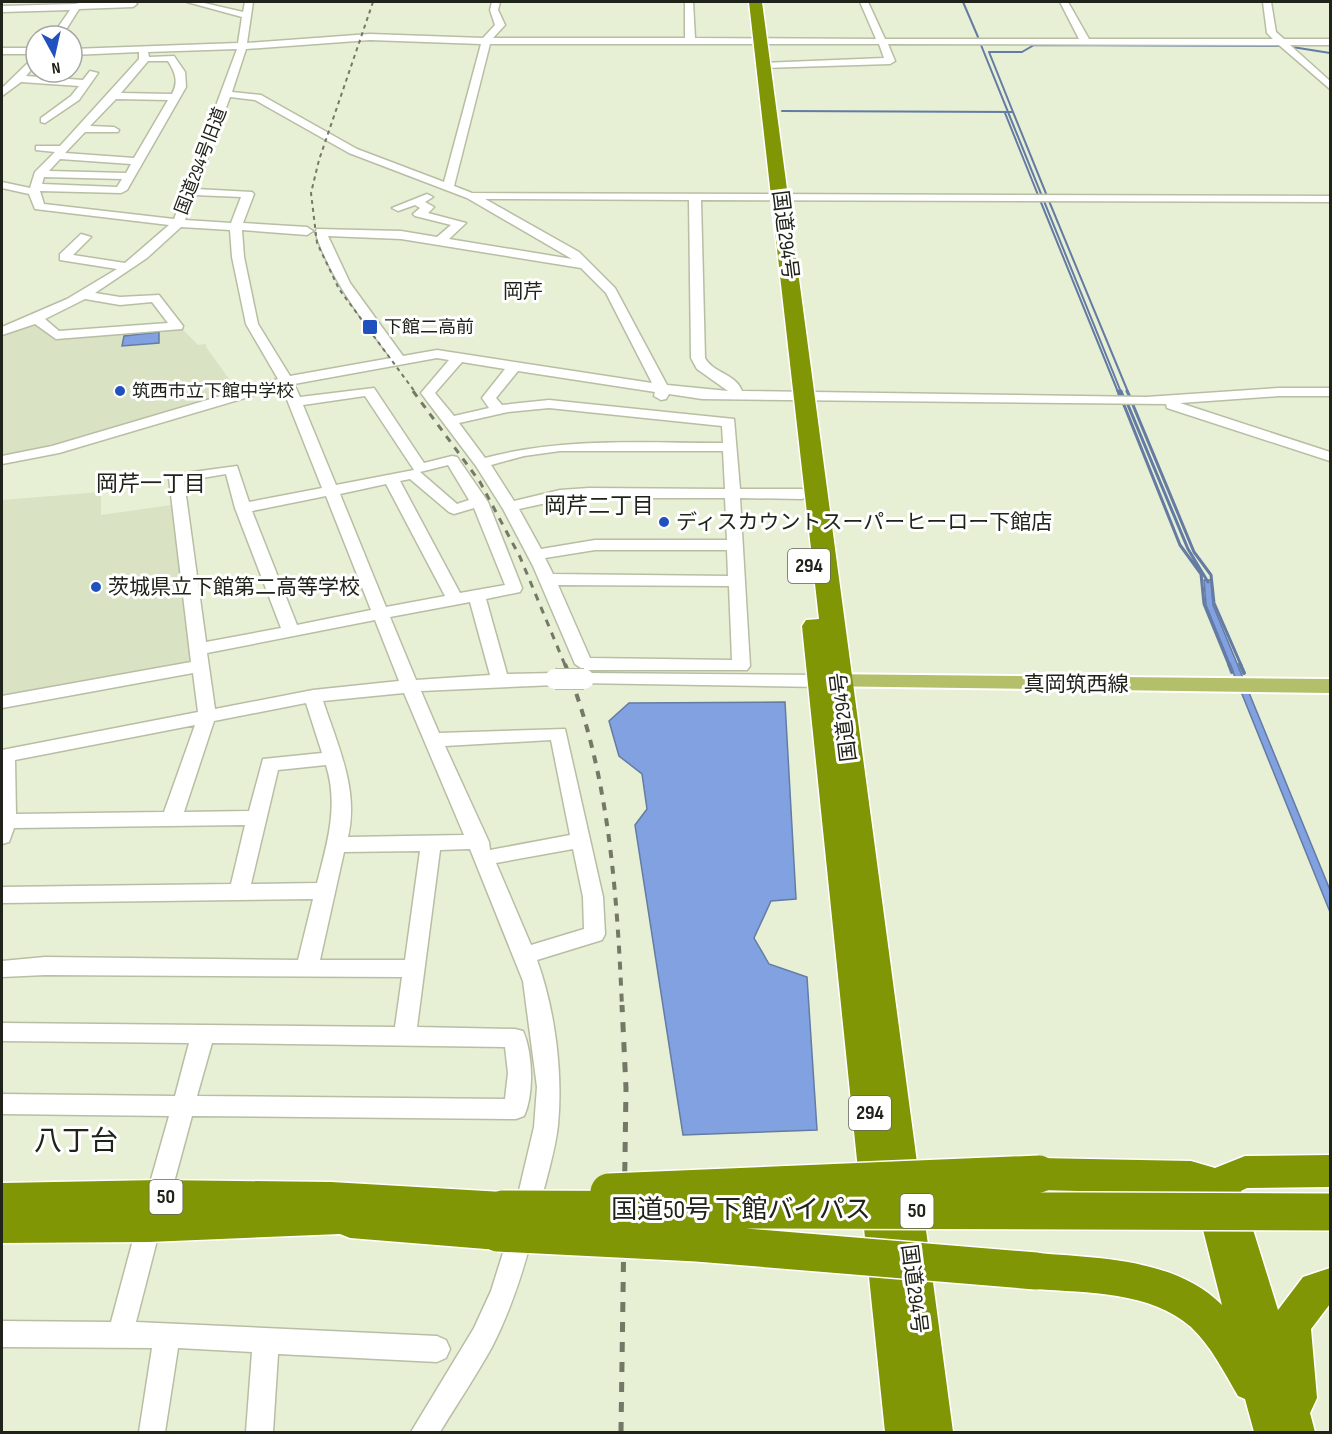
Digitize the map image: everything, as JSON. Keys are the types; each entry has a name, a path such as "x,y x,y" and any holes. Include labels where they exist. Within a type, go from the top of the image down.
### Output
{"highway":[{"name":"国道294号","path":"746,2 755,42 831,682 905,1432"},
{"name":"国道294号","path":"755,2 755,42 763,65 774,197"},
{"name":"国道294号","path":"797,395 802,494 898,1140 933,1432"},
{"path":"1274,1432 1212,1194 1216,1185 1245,1172 1330,1171"},
{"path":"497,1212 1039,1174 1191,1177 1216,1185 1225,1195 1295,1432"},
{"name":"50","path":"2,1199 154,1211"},
{"name":"50","path":"2,1226 154,1211 328,1209 497,1212"},
{"path":"497,1212 697,1243 1124,1280 1173,1293 1203,1313 1235,1352 1254,1385 1274,1432"},
{"name":"国道50号 下館バイパス","path":"497,1212 1330,1212"},
{"path":"1303,1432 1291,1324 1317,1290 1330,1286"}],"main road":[{"name":"真岡筑西線","path":"831,682 1330,686"}],"street":[{"path":"191,2 247,16"},
{"name":"国道294号旧道","path":"2,331 37,319 81,295 126,267 166,236 178,223 242,46 249,2"},
{"path":"449,187 486,41 500,25 494,10 496,2"},
{"path":"689,2 690,42"},
{"path":"763,65 890,61 884,42 872,26 864,2"},
{"path":"1064,2 1085,41"},
{"path":"1267,2 1272,33 1330,84"},
{"path":"2,9 45,5 133,4"},
{"path":"67,24 84,5"},
{"path":"143,55 370,37 486,41 1085,41 1282,44 1330,42"},
{"path":"2,51 24,51"},
{"path":"2,185 34,190 66,191 73,187 121,190 130,176 133,158 181,87 180,72 171,58 84,53"},
{"path":"143,55 122,86 65,151 39,174 34,190 42,209 178,223 307,231"},
{"path":"2,93 24,73"},
{"path":"19,79 90,78 75,98 45,120"},
{"path":"122,86 177,87"},
{"path":"226,94 257,97 353,151 471,196 558,244 611,291 663,390 654,414"},
{"path":"112,96 172,97"},
{"path":"82,129 114,130"},
{"path":"40,148 133,158"},
{"path":"39,174 130,176"},
{"path":"398,208 449,187"},
{"path":"191,192 248,194 236,226 238,257 252,324 286,381 295,402 410,686 525,954 540,1012 548,1087 546,1127 537,1168 503,1292 483,1338 425,1432"},
{"path":"471,196 1330,199"},
{"path":"695,197 698,358 702,366 733,386 736,395"},
{"path":"416,201 428,207 419,214 460,223 439,242"},
{"path":"398,359 358,306 326,250 321,231 401,235 584,265"},
{"path":"85,237 64,257 126,267"},
{"path":"37,319 56,335 177,326 156,298 120,302 81,295"},
{"path":"2,460 54,450 286,381 398,359 437,354 513,368 663,390 736,395 1146,401 1279,392 1330,392"},
{"path":"450,421 498,410 568,405 729,422 738,581 750,666 584,664 548,579 510,507 482,463 428,393 457,359"},
{"path":"498,410 489,398 513,368"},
{"path":"295,402 369,391 417,471 454,510 480,502"},
{"path":"1146,401 1194,410 1330,457"},
{"path":"482,463 523,452 560,447 730,447"},
{"path":"2,702 200,658 291,631 514,588 499,540 480,502 452,460 391,479 243,507"},
{"path":"172,818 207,716 176,478 232,469 243,507 291,631"},
{"path":"391,479 456,601"},
{"path":"510,507 560,495 582,494 802,494"},
{"path":"536,555 595,545 736,545"},
{"path":"548,579 738,581"},
{"path":"477,596 499,670 498,680"},
{"path":"257,818 172,818 3,827 4,756 313,696 410,686 555,679 831,682"},
{"path":"307,968 341,824 341,783 313,696"},
{"path":"435,740 560,733 593,897 595,934 525,954"},
{"path":"239,891 270,764 333,758"},
{"path":"335,845 431,845 482,850 582,840"},
{"path":"405,1036 431,845"},
{"path":"2,895 324,891"},
{"path":"2,969 45,966 414,969"},
{"path":"2,1032 515,1038 519,1073 516,1110 2,1104"},
{"path":"120,1335 203,1034"},
{"path":"2,1334 167,1335 437,1349"},
{"path":"152,1432 167,1335"},
{"path":"259,1432 266,1340"}],"shaded area":[{"name":"筑西市立下館中学校","path":"36,323 52,336 181,328 198,345 206,344 237,390 241,391 54,448 2,458 2,336"},
{"name":"茨城県立下館第二高等学校","path":"101,492 101,515 185,503 195,659 190,664 2,698 2,500"}],"water":[{"path":"159,332 159,343 122,346 124,336"},
{"path":"1204,580 1211,580 1213,605 1330,890 1330,912 1206,605"},
{"path":"785,702 796,899 771,901 754,938 769,964 807,977 817,1130 683,1135 635,825 647,809 642,774 619,756 609,721 629,703"}],"waterway":[{"path":"963,2 978,37"},
{"path":"981,45 1008,112"},
{"path":"1013,112 989,52 1022,52 1034,45 1286,46 1330,53"},
{"path":"782,111 1008,112"},
{"path":"1008,112 1013,112"},
{"path":"1008,112 1121,392"},
{"path":"1013,112 1047,196"},
{"path":"1005,113 1038,195"},
{"path":"1040,200 1118,392"},
{"path":"1049,201 1128,392"},
{"path":"1118,391 1120,397"},
{"path":"1121,391 1124,399"},
{"path":"1127,391 1130,397"},
{"path":"1124,405 1180,545 1201,574 1204,604 1229,665"},
{"path":"1128,405 1188,549 1208,582"},
{"path":"1133,405 1194,552 1211,575 1214,603 1241,665"},
{"path":"1229,664 1232,672"},
{"path":"1240,664 1244,673"}],"railway":[{"path":"373,2 319,160 311,193 317,243 339,289 415,392"},
{"path":"413,391 480,482 520,557 565,665"},
{"path":"565,664 580,704 601,789 613,876 622,1007"},
{"path":"621,1432 626,1088 622,1005"}],"place":[{"name":"下館二高前","path":"370,327"},
{"name":"筑西市立下館中学校","path":"120,391"},
{"name":"ディスカウントスーパーヒーロー下館店","path":"664,522"},
{"name":"茨城県立下館第二高等学校","path":"96,587"}],"district":[{"name":"岡芹","path":"523,292"},
{"name":"岡芹一丁目","path":"151,484"},
{"name":"岡芹二丁目","path":"599,506"},
{"name":"八丁台","path":"76,1141"}]}
